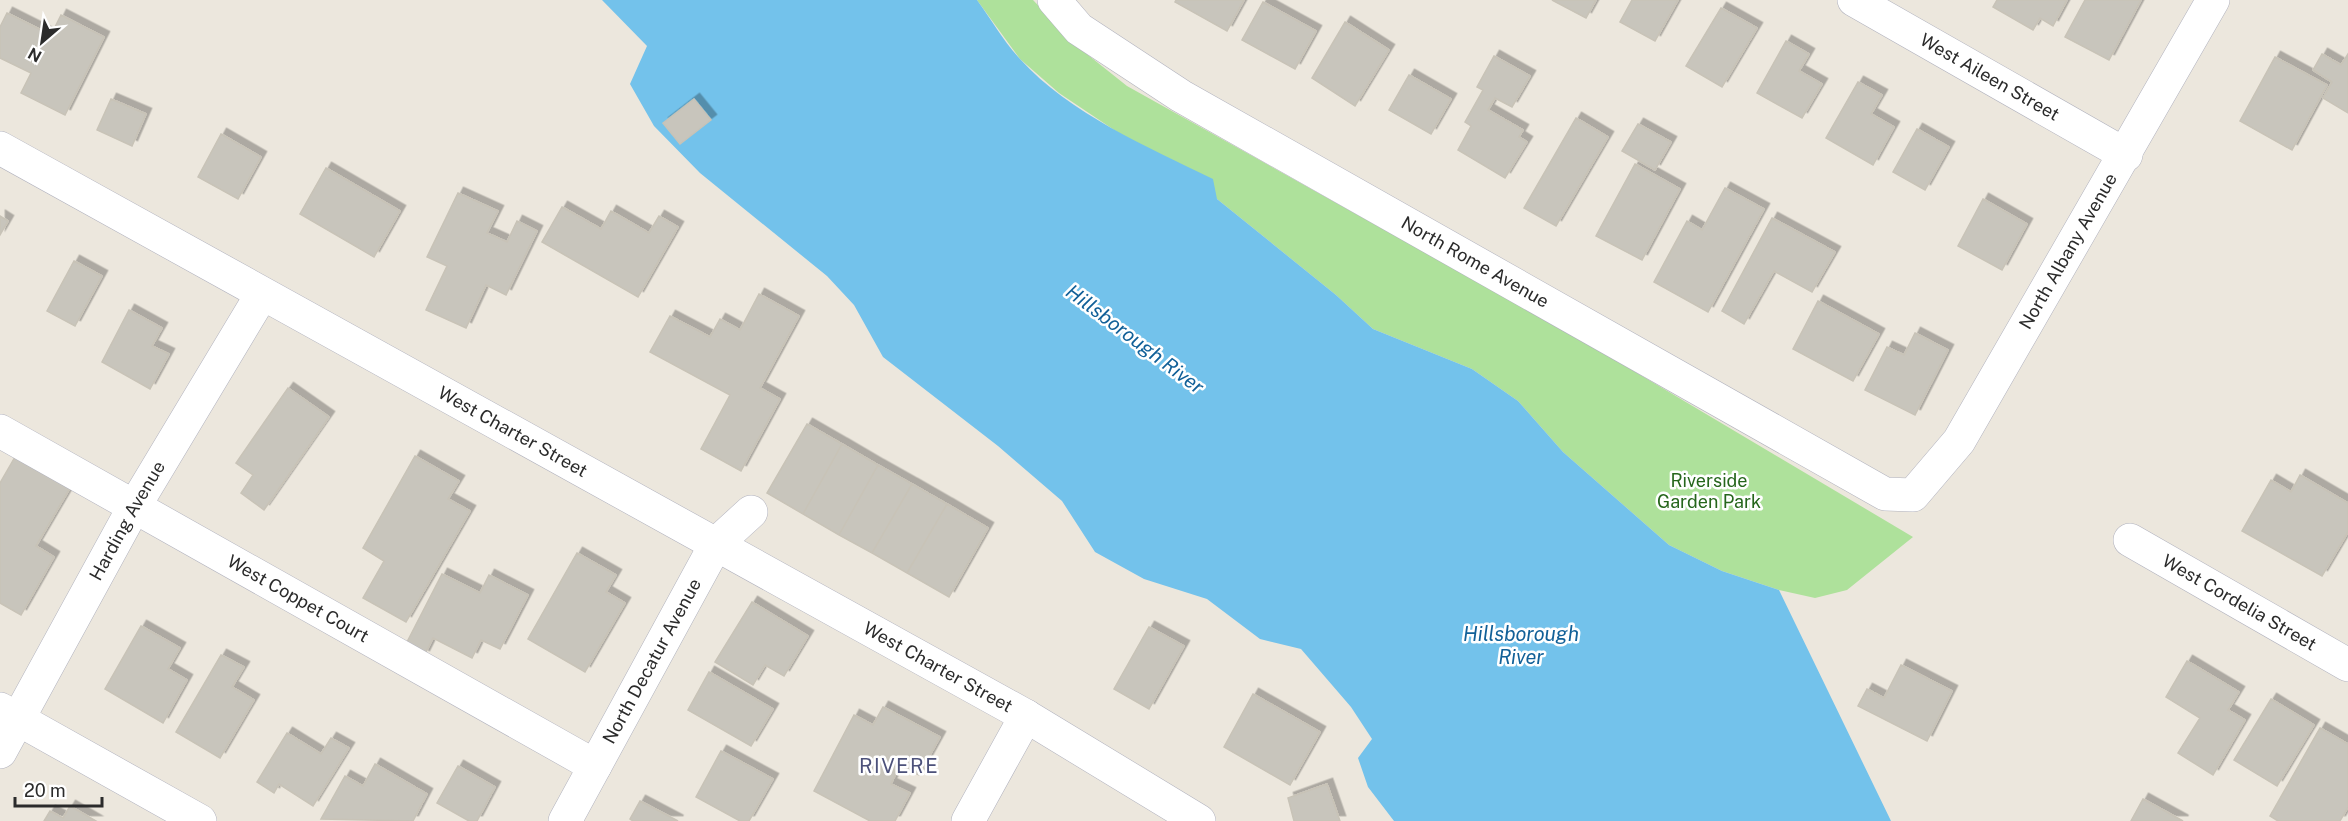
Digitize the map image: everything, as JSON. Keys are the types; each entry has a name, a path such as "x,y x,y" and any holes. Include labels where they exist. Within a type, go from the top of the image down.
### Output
{"street":[{"name":"North Rome Avenue","path":"1054,0 1080,29 1181,96 1885,494 1913,495"},
{"name":"West Aileen Street","path":"1854,0 2126,155"},
{"name":"North Albany Avenue","path":"1913,495 1959,441 2126,155 2213,0"},
{"name":"West Charter Street","path":"0,148 1026,717 1199,821"},
{"name":"Harding Avenue","path":"0,752 9,715 262,294"},
{"name":"West Coppet Court","path":"0,431 595,766"},
{"name":"North Decatur Avenue","path":"565,821 716,544 751,512"},
{"name":"West Cordelia Street","path":"2130,540 2348,666"},
{"path":"9,715 200,821"},
{"path":"968,821 1026,717"}],"green space":[{"name":"Riverside Garden Park","path":"977,0 1033,0 1078,47 1127,86 1585,342 1913,537 1847,590 1815,598 1779,590 1722,571 1669,545 1563,452 1518,401 1472,369 1373,329 1336,295 1217,199 1059,93 1020,59"}],"water":[{"name":"Hillsborough River","path":"602,0 977,0 1014,52 1040,79 1086,113 1111,128 1213,179 1217,199 1336,295 1373,329 1472,369 1518,401 1563,452 1669,545 1722,571 1779,590 1891,821 1394,821 1368,787 1358,758 1372,739 1351,707 1301,649 1260,639 1207,599 1144,579 1095,552 1062,501 998,446 883,357 854,305 827,276 700,173 654,126 630,84 647,46"}],"building":[{"path":"1176,0 1244,0 1227,31 1175,2"},
{"path":"1552,0 1596,0 1586,18"},
{"path":"1632,0 1678,0 1655,41 1620,22"},
{"path":"1997,0 2067,0 2053,26 2040,18 2033,30 1993,7"},
{"path":"2085,0 2141,0 2109,60 2065,37"},
{"path":"1263,2 1316,31 1295,69 1242,40"},
{"path":"1721,8 1757,28 1722,87 1686,66"},
{"path":"7,13 51,35 61,15 104,37 65,115 21,93 31,73 0,58 0,27"},
{"path":"1345,22 1389,50 1355,106 1312,78"},
{"path":"1786,41 1809,54 1799,71 1822,84 1802,118 1757,93"},
{"path":"2322,54 2341,65 2348,54 2348,113 2323,98 2332,82 2313,70"},
{"path":"1494,56 1530,76 1512,107 1495,98 1488,110 1523,130 1519,137 1527,142 1505,178 1458,150 1471,126 1465,122 1483,90 1477,87"},
{"path":"2275,57 2327,85 2292,150 2240,121"},
{"path":"1409,75 1451,99 1431,134 1389,110"},
{"path":"1858,82 1882,95 1871,114 1894,127 1873,165 1826,138"},
{"path":"111,99 146,114 132,146 97,130"},
{"path":"694,99 711,120 680,144 663,123"},
{"path":"1576,118 1608,137 1556,226 1524,208"},
{"path":"1638,124 1671,142 1655,170 1622,151"},
{"path":"1917,129 1949,147 1925,190 1893,172"},
{"path":"221,134 261,157 238,199 198,177"},
{"path":"1635,164 1680,189 1642,260 1596,236"},
{"path":"326,168 400,211 374,257 300,214"},
{"path":"1725,188 1764,209 1708,312 1654,282 1687,221 1702,230"},
{"path":"458,193 498,211 487,233 507,242 517,221 537,231 506,295 486,285 466,328 426,310 447,266 427,257"},
{"path":"1983,199 2027,224 2002,270 1958,246"},
{"path":"562,207 601,229 611,211 649,233 659,216 678,227 638,297 542,242"},
{"path":"0,216 8,221 0,235"},
{"path":"1772,218 1835,252 1812,292 1774,271 1744,324 1722,311"},
{"path":"74,261 102,276 75,326 47,311"},
{"path":"759,294 799,316 760,388 780,399 741,471 701,449 730,395 650,352 670,316 710,337 720,319 740,330"},
{"path":"1818,301 1879,334 1853,381 1793,349"},
{"path":"129,310 162,328 152,346 169,354 150,389 102,362"},
{"path":"1915,333 1948,350 1915,415 1865,390 1887,347 1904,355"},
{"path":"288,388 329,417 264,510 241,493 253,475 236,463"},
{"path":"807,424 842,444 803,514 767,493"},
{"path":"842,444 878,465 839,535 803,514"},
{"path":"415,456 459,481 448,499 470,511 406,622 363,598 384,561 363,548"},
{"path":"15,457 70,488 36,546 54,557 21,615 0,603 0,483"},
{"path":"878,465 912,484 872,553 839,535"},
{"path":"2300,475 2348,503 2348,532 2322,576 2242,531 2271,480 2291,492"},
{"path":"912,484 947,504 907,573 872,553"},
{"path":"947,504 988,528 949,597 907,573"},
{"path":"577,553 616,575 606,592 625,603 585,672 528,639"},
{"path":"442,574 480,593 489,575 528,595 500,649 481,640 472,658 433,638 424,656 405,646"},
{"path":"752,602 808,636 784,676 765,665 753,685 715,662"},
{"path":"141,626 180,648 168,669 187,680 163,723 105,689"},
{"path":"1149,627 1184,646 1149,709 1114,689"},
{"path":"221,655 244,667 232,687 254,700 220,758 176,732"},
{"path":"2187,661 2239,692 2228,710 2245,720 2213,775 2178,753 2200,718 2166,697"},
{"path":"1901,665 1952,691 1927,741 1858,706 1867,689 1884,698"},
{"path":"709,672 773,709 751,746 688,710"},
{"path":"1253,694 1320,732 1290,785 1224,747"},
{"path":"2271,699 2314,725 2277,786 2234,760"},
{"path":"883,707 940,737 919,775 900,765 891,784 910,793 895,821 870,821 814,791 854,715 873,725"},
{"path":"2320,728 2348,744 2348,807 2340,821 2278,821 2270,816"},
{"path":"287,733 321,754 331,738 349,748 313,806 279,784 274,793 257,782"},
{"path":"721,751 773,779 749,821 740,821 696,797"},
{"path":"375,764 427,794 413,821 321,819 345,776 363,786"},
{"path":"458,766 495,787 477,821 469,821 437,803"},
{"path":"1327,784 1340,821 1294,821 1288,798"},
{"path":"2143,799 2183,821 2131,821"},
{"path":"640,801 678,821 633,821 630,819"},
{"path":"70,806 96,821 44,821 50,811 63,818"}],"district":[{"name":"RIVERE","path":"899,766"}]}
